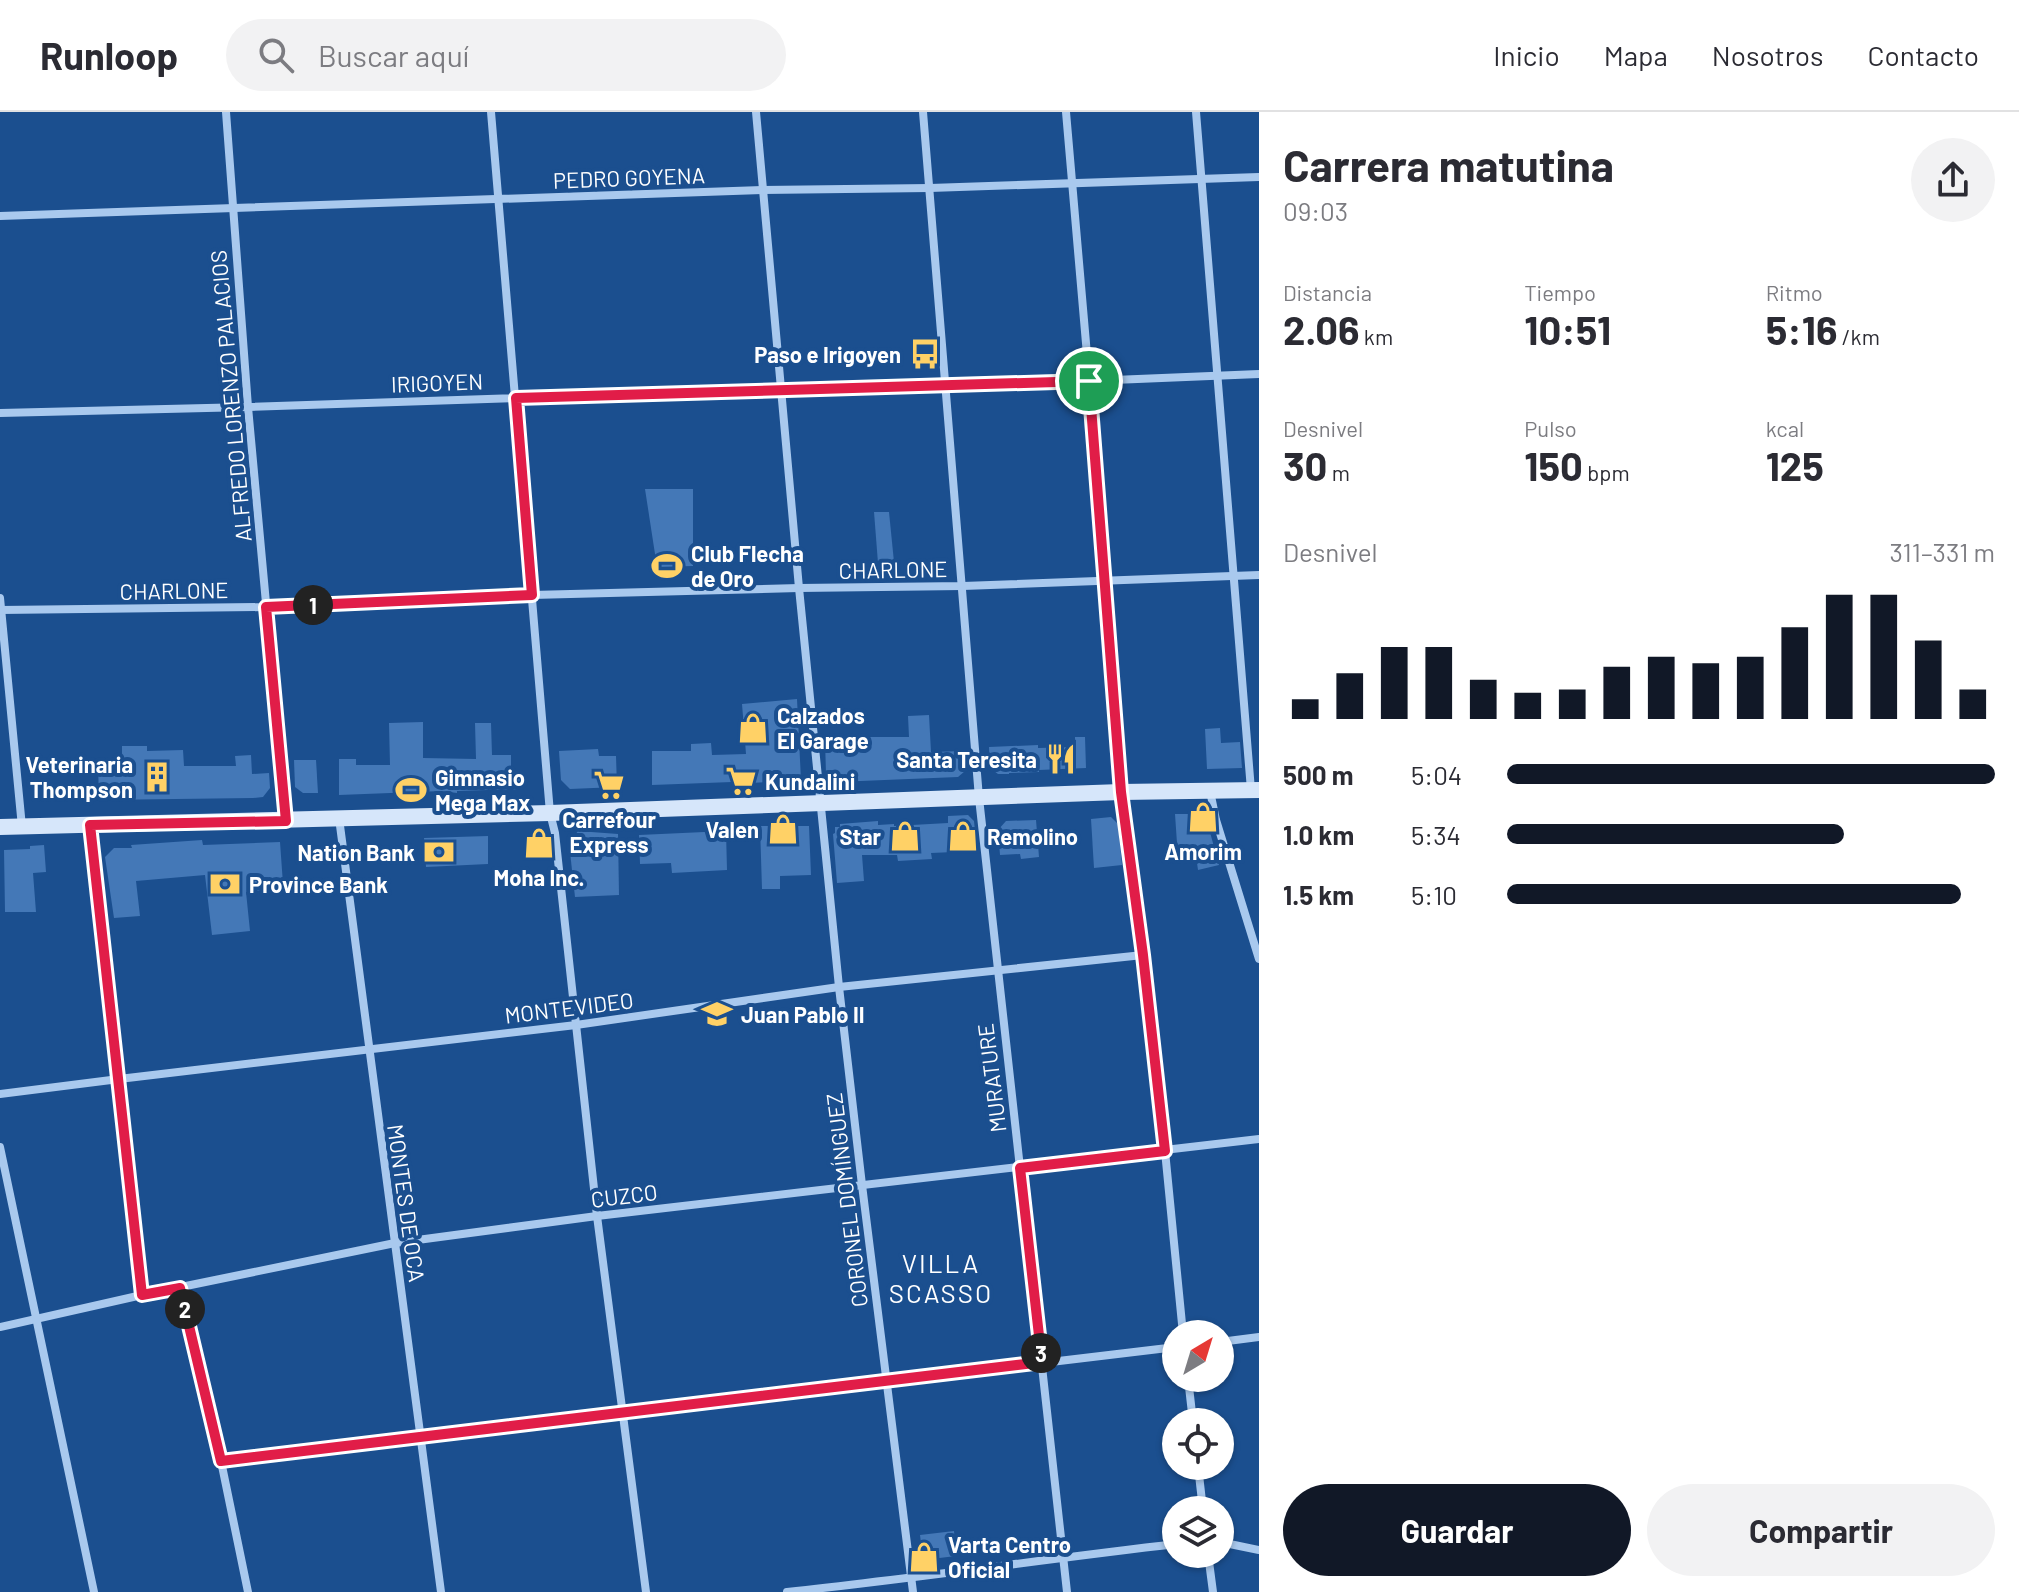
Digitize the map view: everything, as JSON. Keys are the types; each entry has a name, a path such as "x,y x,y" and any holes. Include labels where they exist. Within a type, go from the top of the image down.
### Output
{"main road":[{"path":"0,827 286,821 1255,790"}],"street":[{"name":"ALFREDO LORENZO PALACIOS","path":"226,112 248,407 286,821"},
{"path":"491,112 550,813 555,833 597,1216 646,1592"},
{"name":"CORONEL DOMÍNGUEZ","path":"756,112 839,987 913,1592"},
{"name":"MURATURE","path":"923,112 979,798 1067,1592"},
{"path":"1066,112 1121,792 1143,955 1182,1320"},
{"path":"1196,112 1255,790"},
{"name":"PEDRO GOYENA","path":"0,216 1259,177"},
{"name":"IRIGOYEN","path":"0,413 1259,374"},
{"name":"CHARLONE","path":"1,610 266,607 532,595 963,586 1259,575"},
{"path":"0,598 22,827"},
{"path":"1210,790 1216,820 1259,959"},
{"name":"MONTES DE OCA","path":"339,818 441,1592"},
{"path":"90,825 142,1295"},
{"name":"MONTEVIDEO","path":"0,1094 576,1025 839,987 1143,955"},
{"name":"CUZCO","path":"0,1327 395,1243 597,1216 1259,1139"},
{"path":"0,1147 94,1592"},
{"path":"180,1288 248,1592"},
{"path":"1234,1340 1259,1337"},
{"path":"221,1461 1162,1349"},
{"path":"1234,1545 1259,1550"},
{"path":"787,1592 1162,1546"},
{"path":"1210,1568 1213,1592"}],"building":[{"path":"645,489 693,489 693,566 657,567"},
{"path":"874,512 889,512 894,562 878,563"},
{"path":"797,699 801,780 652,785 652,751 691,751 691,744 711,743 712,755 746,754 742,704"},
{"path":"929,715 931,752 965,751 965,771 958,777 836,782 826,774 825,740 909,737 908,716"},
{"path":"423,722 423,758 476,759 475,723 491,723 492,755 511,755 511,771 521,771 522,789 339,795 339,759 356,759 356,765 390,765 389,723"},
{"path":"1220,728 1221,743 1240,742 1242,768 1207,769 1205,729"},
{"path":"1075,737 1085,737 1086,768 998,774 990,768 989,747 1075,747"},
{"path":"122,746 147,746 147,751 183,750 184,766 236,766 235,756 251,755 252,774 269,773 270,788 263,797 253,798 99,800 98,763 122,762"},
{"path":"598,749 599,756 616,756 617,787 570,789 561,780 559,751"},
{"path":"294,760 316,760 318,793 303,793 295,787"},
{"path":"1175,814 1205,814 1219,865 1198,870 1196,856 1178,858"},
{"path":"968,815 974,821 977,851 931,853 932,859 898,861 897,855 862,855 864,881 837,883 833,834 840,824 878,821 878,825 894,826 948,823 948,816"},
{"path":"1111,817 1118,824 1122,865 1094,868 1091,819"},
{"path":"1036,820 1039,857 1021,859 1020,854 1000,855 998,830 1006,821"},
{"path":"760,826 809,826 811,875 780,876 780,889 762,889"},
{"path":"578,831 618,834 619,895 575,897 569,843"},
{"path":"726,831 727,870 672,873 671,863 640,864 639,835"},
{"path":"488,836 488,864 426,867 424,838"},
{"path":"202,840 203,845 280,842 283,884 263,885 264,890 246,892 250,931 212,935 205,875 136,881 140,916 114,918 105,857 114,848"},
{"path":"44,845 46,872 33,873 36,912 5,912 4,850"},
{"path":"954,1531 956,1556 923,1560 920,1535"}],"place":[{"name":"Paso e Irigoyen","path":"925,354"},
{"name":"Club Flecha de Oro","path":"667,566"},
{"name":"Calzados El Garage","path":"753,728"},
{"name":"Santa Teresita","path":"1061,759"},
{"name":"Veterinaria Thompson","path":"157,777"},
{"name":"Kundalini","path":"741,781"},
{"name":"Carrefour Express","path":"609,785"},
{"name":"Gimnasio Mega Max","path":"411,790"},
{"name":"Amorim","path":"1203,817"},
{"name":"Valen","path":"783,829"},
{"name":"Star","path":"905,836"},
{"name":"Remolino","path":"963,836"},
{"name":"Moha Inc.","path":"539,843"},
{"name":"Nation Bank","path":"439,852"},
{"name":"Province Bank","path":"225,884"},
{"name":"Juan Pablo II","path":"717,1014"},
{"name":"Varta Centro Oficial","path":"924,1557"}],"district":[{"name":"VILLA SCASSO","path":"941,1277"}],"route":[{"path":"1089,381 1121,792 1165,1151 1020,1168 1042,1362 221,1461 180,1288 142,1295 90,825 286,821 266,607 532,595 516,398 1089,381"}]}
